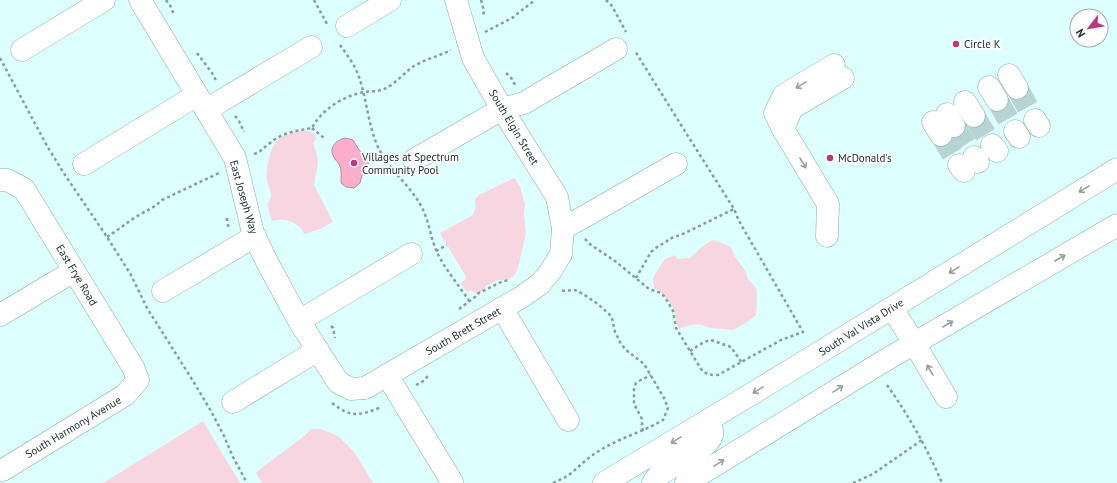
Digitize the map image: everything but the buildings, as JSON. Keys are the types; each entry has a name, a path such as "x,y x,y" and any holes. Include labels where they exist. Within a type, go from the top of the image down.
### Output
{"main road":[{"path":"22,50 104,0"},
{"name":"East Joseph Way","path":"140,0 235,158 255,236 267,262 300,321 327,346 338,382 351,389"},
{"path":"337,31 390,0"},
{"name":"South Elgin Street","path":"456,0 473,58 502,109 557,196 563,228 561,254"},
{"path":"414,160 502,109 524,103 625,43"},
{"path":"84,164 201,103 225,99 311,47"},
{"path":"827,236 828,204 783,129 792,108 838,72"},
{"path":"563,228 676,164"},
{"name":"South Val Vista Drive","path":"604,483 1117,169"},
{"name":"East Frye Road","path":"3,180 24,189 133,367 138,380"},
{"path":"686,483 914,343 1117,225"},
{"path":"163,291 255,236"},
{"path":"300,321 411,254"},
{"name":"South Brett Street","path":"351,389 365,388 502,308 540,284 550,272 561,254"},
{"path":"0,315 74,271"},
{"path":"502,308 568,420"},
{"path":"892,308 946,397"},
{"path":"233,402 327,346"},
{"path":"387,375 452,482"},
{"name":"South Harmony Avenue","path":"5,472 125,395 138,380"},
{"path":"653,483 658,476 697,452 711,438 712,434 709,420"}],"path":[{"path":"166,0 171,7 176,20"},
{"path":"314,0 337,31 357,71 364,92 373,134 378,147 390,166 421,206 428,220 436,251 469,301"},
{"path":"482,33 512,18 535,0"},
{"path":"606,0 612,6 625,43 734,209 738,221 804,332 781,340 718,375 710,375"},
{"path":"192,49 201,57 216,79 218,88 239,121 246,136"},
{"path":"312,128 318,118 344,99 364,92 382,90 414,66 425,60 452,50"},
{"path":"0,58 47,146 131,275 147,308 211,411 247,483"},
{"path":"251,154 259,152 270,142 292,131 312,128 324,138"},
{"path":"107,237 156,206 162,200 222,172"},
{"path":"636,278 651,252 656,247 669,239 684,234 734,209"},
{"path":"436,251 447,245"},
{"path":"458,310 475,298 477,294 501,282 512,279"},
{"path":"319,309 333,328 327,346"},
{"path":"690,351 704,342 711,340 731,346 742,363"},
{"path":"554,483 569,475 598,451 623,438 643,431 642,419 634,404 634,389 636,383 651,375"},
{"path":"887,385 922,440 942,483"},
{"path":"853,483 873,474 922,440"}],"shaded area":[{"path":"297,131 308,131 315,134 316,139 313,143 318,163 314,185 333,222 320,229 304,234 299,226 291,222 286,220 272,221 267,204 271,198 271,195 267,181 267,172 274,144 281,137"},
{"name":"Villages at Spectrum Community Pool","path":"345,138 353,140 369,162 362,175 360,183 354,188 346,187 341,183 340,166 332,152 335,143"},
{"path":"514,178 520,186 525,205 524,214 526,234 518,268 514,276 508,280 498,280 486,286 484,290 477,294 470,290 467,292 460,283 466,279 465,275 440,233 473,215 476,207 475,199 479,195"},
{"path":"712,240 731,247 735,257 745,270 748,279 756,288 756,315 733,330 711,328 699,324 679,329 672,305 664,295 654,288 653,278 665,259 675,255 678,259 690,258"},
{"path":"203,421 240,483 103,483"},
{"path":"311,429 321,429 338,436 355,453 373,483 262,483 256,473"}],"tunnel":[{"path":"1017,88 1035,120"},
{"path":"997,100 1015,131"},
{"path":"974,116 992,145"},
{"path":"954,126 974,157"},
{"path":"941,135 959,165"}],"place":[{"name":"Circle K","path":"956,44"},
{"name":"McDonald's","path":"830,158"},
{"name":"Villages at Spectrum Community Pool","path":"354,163"}]}
